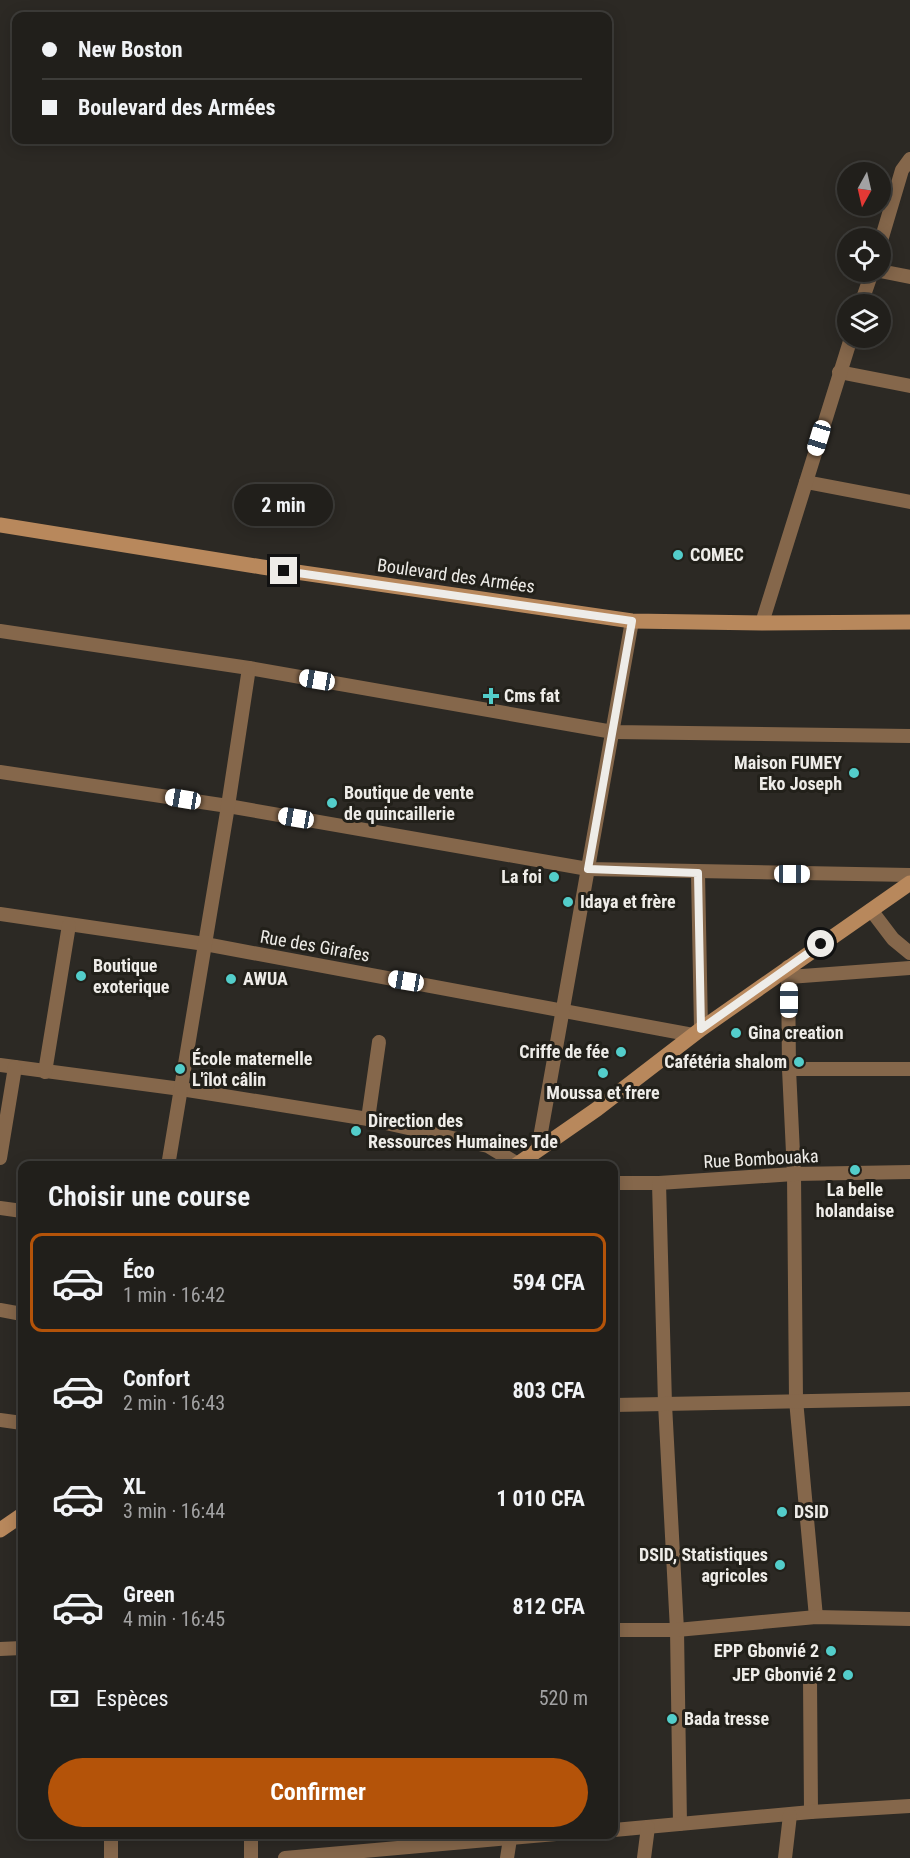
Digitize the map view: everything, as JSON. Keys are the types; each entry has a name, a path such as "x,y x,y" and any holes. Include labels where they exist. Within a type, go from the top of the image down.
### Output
{"street":[{"path":"885,228 902,170 910,159"},
{"path":"891,273 910,276"},
{"path":"762,623 847,348"},
{"path":"839,372 910,386"},
{"path":"806,482 910,502"},
{"name":"Boulevard des Armées","path":"0,525 262,567 632,621 910,622"},
{"path":"538,1149 632,621"},
{"path":"0,631 249,668 613,732 910,736"},
{"path":"169,1161 249,668"},
{"path":"0,772 228,806 588,869 698,873 910,875"},
{"path":"697,1032 698,873"},
{"path":"523,1161 597,1109 697,1032 788,972 910,883"},
{"path":"871,910 893,939 910,953"},
{"name":"Rue des Girafes","path":"0,914 205,944 563,1010 697,1032"},
{"path":"45,1072 69,925"},
{"path":"788,972 910,968"},
{"path":"788,972 789,1069 794,1174 796,1400 816,1617"},
{"path":"368,1119 379,1042"},
{"path":"0,1065 181,1089 368,1119 488,1146 512,1161"},
{"path":"0,1158 15,1067"},
{"path":"789,1069 910,1068"},
{"name":"Rue Bombouaka","path":"618,1183 659,1183 794,1174 910,1172"},
{"path":"659,1183 664,1404 676,1630 680,1824"},
{"path":"0,1208 18,1210"},
{"path":"0,1310 18,1313"},
{"path":"618,1405 910,1399"},
{"path":"0,1420 18,1422"},
{"path":"0,1530 18,1518"},
{"path":"618,1630 676,1630 816,1617 910,1619"},
{"path":"0,1649 18,1648"},
{"path":"810,1679 811,1812"},
{"path":"618,1830 811,1812 910,1806"},
{"path":"784,1858 790,1815"},
{"path":"644,1858 648,1827"},
{"path":"111,1839 111,1858"},
{"path":"251,1839 251,1858"},
{"path":"285,1858 360,1855 399,1841 510,1839 507,1858"}],"place":[{"name":"COMEC","path":"678,555"},
{"name":"Cms fat","path":"491,696"},
{"name":"Maison FUMEY Eko Joseph","path":"854,773"},
{"name":"Boutique de vente de quincaillerie","path":"332,803"},
{"name":"La foi","path":"554,877"},
{"name":"Idaya et frère","path":"568,902"},
{"name":"Boutique exoterique","path":"81,976"},
{"name":"AWUA","path":"231,979"},
{"name":"Gina creation","path":"736,1033"},
{"name":"Criffe de fée","path":"621,1052"},
{"name":"Cafétéria shalom","path":"799,1062"},
{"name":"École maternelle L'îlot câlin","path":"180,1069"},
{"name":"Moussa et frere","path":"603,1073"},
{"name":"Direction des Ressources Humaines Tde","path":"356,1131"},
{"name":"La belle holandaise","path":"855,1170"},
{"name":"DSID","path":"782,1512"},
{"name":"DSID, Statistiques agricoles","path":"780,1565"},
{"name":"EPP Gbonvié 2","path":"831,1651"},
{"name":"JEP Gbonvié 2","path":"848,1675"},
{"name":"Bada tresse","path":"672,1719"}],"route":[{"path":"284,571 632,621 588,869 698,873 701,1029 821,944"}]}
